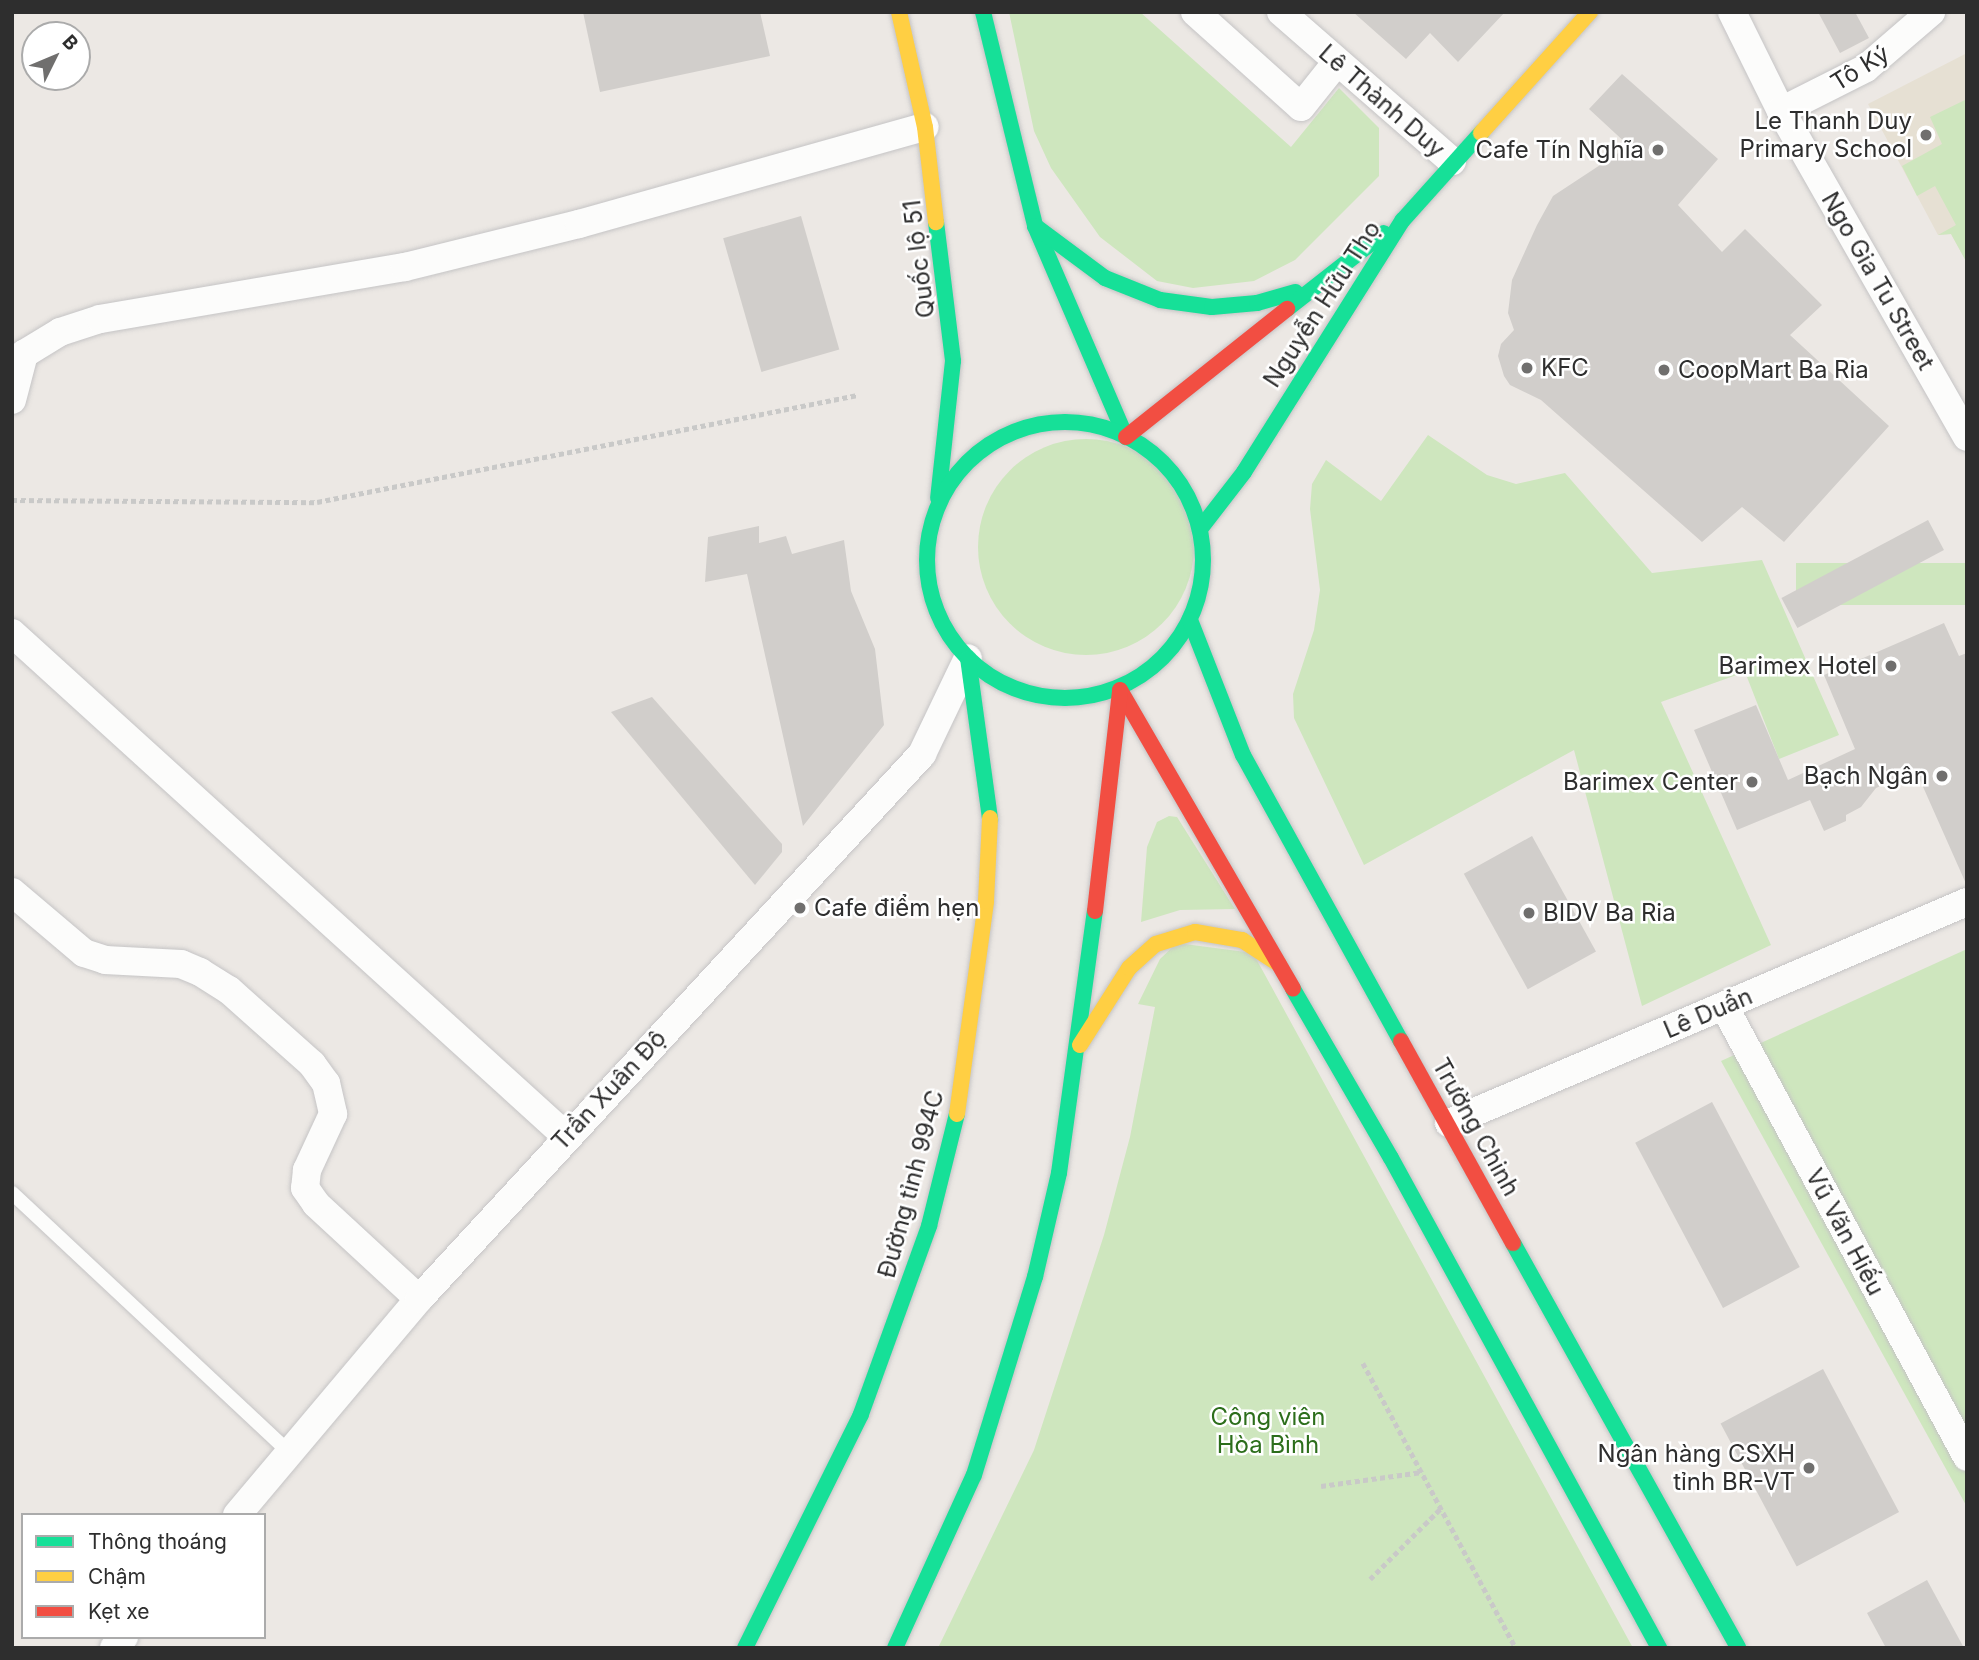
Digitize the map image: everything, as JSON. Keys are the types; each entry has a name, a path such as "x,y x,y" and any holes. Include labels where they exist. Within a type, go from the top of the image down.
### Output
{"main road":[{"name":"Quốc lộ 51","path":"899,12 925,127 953,361 938,504"},
{"path":"982,12 1035,226 1126,437"},
{"path":"1403,220 1452,161 1590,12"},
{"name":"Nguyễn Hữu Thọ","path":"1126,437 1313,286 1403,220"},
{"name":"Nguyễn Hữu Thọ","path":"1200,529 1244,472 1403,220"},
{"path":"1035,226 1105,278 1160,300 1212,307 1257,303 1313,286"},
{"path":"1072,422 1126,437 1152,453 1173,475 1200,529 1203,560 1190,620 1172,649 1120,690 1055,698 1023,692 993,678 968,658 947,632 931,591 928,536 938,504 970,458 1017,430 1072,422"},
{"name":"Trường Chinh","path":"1190,620 1244,755 1738,1648"},
{"name":"Đường tỉnh 994C","path":"745,1648 792,1561 861,1414 929,1226 958,1109 986,901 991,801 968,658"},
{"path":"1120,690 1282,966 1659,1648"},
{"path":"895,1648 974,1475 1015,1353 1059,1173 1080,1045 1120,690"},
{"path":"1080,1045 1129,968 1156,944 1195,932 1242,940 1282,966"}],"street":[{"path":"1195,12 1301,107 1336,63"},
{"name":"Lê Thành Duy","path":"1281,12 1336,63 1452,161"},
{"name":"Ngo Gia Tu Street","path":"1732,12 1781,111 1967,437"},
{"name":"Tô Ký","path":"1781,111 1866,68 1931,12"},
{"path":"12,400 24,354 60,332 100,319 405,267 579,224 925,127"},
{"path":"12,634 566,1136"},
{"name":"Trần Xuân Độ","path":"239,1513 292,1455 419,1298 922,754 968,658"},
{"path":"12,892 84,953 105,960 181,964 200,972 229,990 312,1064 326,1083 334,1114 307,1170 305,1188 316,1204 419,1298"},
{"name":"Lê Duẩn","path":"1449,1123 1967,902"},
{"name":"Vũ Văn Hiếu","path":"1724,1006 1967,1457"}],"lane":[{"path":"12,1193 292,1455"}],"path":[{"path":"12,500 317,502 858,395"},
{"path":"1363,1363 1516,1648"},
{"path":"1321,1486 1422,1472"},
{"path":"1370,1579 1441,1508"}],"shaded area":[{"name":"Le Thanh Duy Primary School","path":"1967,53 1967,263 1951,234 1938,235 1868,104"}],"green space":[{"path":"1009,12 1140,12 1291,147 1339,88 1379,128 1379,176 1295,260 1254,281 1193,288 1157,281 1100,237 1051,168 1034,131"},
{"path":"1967,99 1967,263 1951,234 1938,235 1956,225 1935,186 1917,196 1902,166 1942,144 1930,117"},
{"path":"1428,435 1487,475 1516,484 1565,473 1652,573 1762,560 1839,735 1779,759 1745,672 1661,702 1771,945 1642,1006 1574,750 1364,865 1294,718 1293,694 1314,630 1320,590 1310,509 1312,484 1326,460 1381,501"},
{"path":"1086,439 1127,448 1162,471 1185,506 1194,547 1185,588 1162,623 1127,646 1086,655 1045,646 1010,623 987,588 978,547 987,506 1010,471 1045,448"},
{"path":"1796,563 1967,563 1967,605 1796,605"},
{"path":"1169,816 1177,817 1235,909 1180,910 1141,922 1147,847 1157,822"},
{"name":"Công viên Hòa Bình","path":"1177,943 1253,953 1633,1648 938,1648 1034,1450 1104,1235 1130,1137 1155,1007 1138,1004 1160,959"},
{"path":"1967,949 1967,1507 1721,1061"}],"building":[{"path":"583,12 760,12 770,56 600,92"},
{"path":"1353,12 1505,12 1458,62 1430,33 1406,59"},
{"path":"1818,12 1855,12 1869,38 1840,53"},
{"name":"CoopMart Ba Ria","path":"1622,74 1718,159 1678,205 1722,252 1745,229 1822,305 1790,335 1889,426 1784,542 1742,507 1702,542 1541,400 1510,385 1504,376 1498,356 1501,344 1514,330 1508,313 1512,280 1537,225 1553,196 1629,146 1589,109"},
{"path":"801,216 839,350 761,372 723,238"},
{"path":"1928,520 1944,550 1797,628 1781,598"},
{"path":"759,526 759,543 786,536 792,554 844,540 851,591 875,649 884,725 803,826 747,574 705,582 708,537"},
{"path":"1944,623 1959,656 1967,653 1967,886 1916,771 1876,788 1861,807 1846,815 1846,821 1824,831 1810,800 1737,830 1694,730 1756,705 1788,780 1855,749 1824,675"},
{"path":"652,697 782,844 782,852 755,885 611,712"},
{"name":"BIDV Ba Ria","path":"1532,836 1596,951 1528,989 1464,874"},
{"path":"1712,1102 1800,1267 1723,1308 1635,1143"},
{"name":"Ngân hàng CSXH tỉnh BR-VT","path":"1823,1369 1899,1512 1797,1566 1721,1423"},
{"path":"1927,1580 1964,1648 1886,1648 1867,1613"}],"traffic: fast":[{"path":"983,12 1035,226 1126,437"},
{"path":"1200,529 1244,472 1403,220 1481,133"},
{"path":"936,222 953,361 938,498"},
{"path":"1035,226 1105,278 1160,300 1212,307 1257,303 1295,292"},
{"path":"1287,309 1384,233"},
{"path":"1065,422 1118,432 1142,445 1163,462 1180,483 1193,507 1203,560 1193,613 1180,637 1163,658 1142,675 1118,688 1065,698 1012,688 988,675 967,658 950,637 937,613 927,560 937,507 950,483 967,462 988,445 1012,432 1065,422"},
{"path":"1190,620 1243,755 1401,1041"},
{"path":"968,658 990,818"},
{"path":"895,1648 974,1475 1035,1277 1059,1173 1095,911"},
{"path":"1293,989 1391,1158 1659,1648"},
{"path":"745,1648 861,1414 929,1226 957,1114"},
{"path":"1513,1243 1738,1648"}],"traffic: slow":[{"path":"899,12 925,127 936,222"},
{"path":"1481,133 1590,12"},
{"path":"957,1114 986,901 990,818"},
{"path":"1080,1045 1129,968 1156,944 1195,932 1242,940 1279,964"}],"traffic: jam":[{"path":"1126,437 1287,309"},
{"path":"1095,911 1120,690"},
{"path":"1120,690 1293,989"},
{"path":"1401,1041 1513,1243"}],"place":[{"name":"Le Thanh Duy Primary School","path":"1926,135"},
{"name":"Cafe Tín Nghĩa","path":"1658,150"},
{"name":"KFC","path":"1527,368"},
{"name":"CoopMart Ba Ria","path":"1664,370"},
{"name":"Barimex Hotel","path":"1891,666"},
{"name":"Bạch Ngân","path":"1942,776"},
{"name":"Barimex Center","path":"1752,782"},
{"name":"Cafe điểm hẹn","path":"800,908"},
{"name":"BIDV Ba Ria","path":"1529,913"},
{"name":"Ngân hàng CSXH tỉnh BR-VT","path":"1809,1468"}]}
